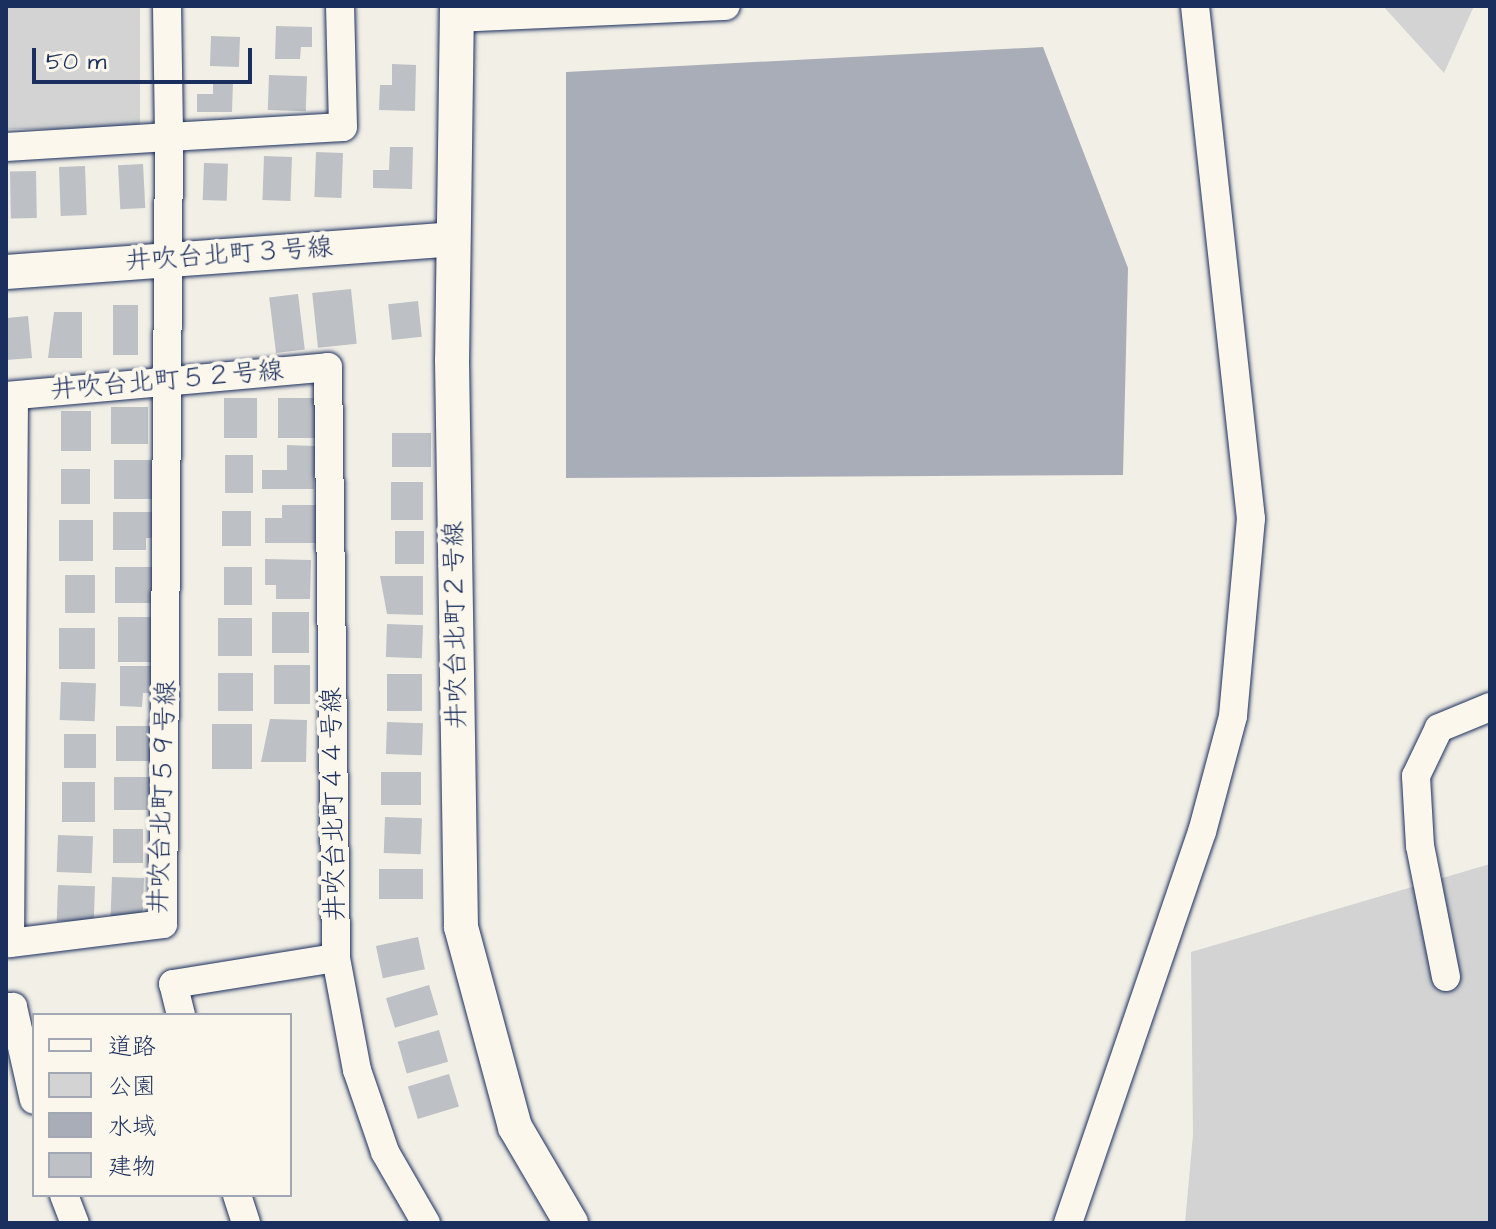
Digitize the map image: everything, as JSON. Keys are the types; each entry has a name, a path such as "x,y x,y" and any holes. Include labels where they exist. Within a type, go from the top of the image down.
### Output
{"street":[{"name":"井吹台北町５９号線","path":"10,396 10,943 163,924 172,376 167,6"},
{"path":"6,147 343,127 340,6"},
{"path":"457,12 726,6"},
{"path":"1068,1223 1202,832 1233,716 1251,519 1195,6"},
{"name":"井吹台北町２号線","path":"457,12 453,239 461,927 515,1127 571,1223"},
{"name":"井吹台北町３号線","path":"6,272 453,239"},
{"name":"井吹台北町５２号線","path":"10,396 172,376 328,367"},
{"name":"井吹台北町４４号線","path":"328,367 336,958 357,1070 385,1152 426,1223"},
{"path":"1446,977 1420,846 1416,776 1439,728 1490,707"},
{"path":"180,1013 173,984 336,958"},
{"path":"6,1007 13,1007 32,1091"},
{"path":"65,1197 75,1223"},
{"path":"238,1197 246,1223"}],"green space":[{"path":"6,6 140,6 140,129 6,129"},
{"path":"1383,6 1474,6 1444,73"},
{"path":"1490,864 1490,1223 1185,1223 1193,1135 1191,952"}],"water":[{"path":"1043,47 1128,268 1123,475 566,478 566,72"}],"building":[{"path":"276,26 312,27 312,47 301,47 300,59 275,59"},
{"path":"211,36 240,37 239,67 210,66"},
{"path":"392,64 416,65 415,111 379,110 380,85 392,85"},
{"path":"269,75 307,76 306,111 268,110"},
{"path":"213,80 233,81 232,112 197,112 197,94 213,94"},
{"path":"390,147 413,147 412,189 373,188 373,170 389,170"},
{"path":"316,152 343,153 341,198 314,197"},
{"path":"264,156 292,157 290,201 262,200"},
{"path":"204,163 228,164 227,201 203,200"},
{"path":"143,164 145,208 120,209 118,165"},
{"path":"85,166 87,215 61,216 59,167"},
{"path":"10,171 36,171 37,218 11,218"},
{"path":"351,289 357,344 318,348 312,293"},
{"path":"298,294 305,350 276,353 269,298"},
{"path":"418,301 422,337 392,340 388,304"},
{"path":"113,305 138,305 138,355 113,355"},
{"path":"54,312 82,312 82,358 48,358"},
{"path":"28,316 32,358 6,360 6,318"},
{"path":"224,398 257,398 257,438 224,438"},
{"path":"278,398 322,398 322,438 278,438"},
{"path":"111,407 148,407 148,444 111,444"},
{"path":"61,411 91,411 91,451 61,451"},
{"path":"392,433 431,433 431,467 392,467"},
{"path":"287,445 315,446 314,489 262,489 262,470 287,470"},
{"path":"225,455 253,455 253,493 225,493"},
{"path":"114,460 155,460 155,499 114,499"},
{"path":"61,469 90,469 90,504 61,504"},
{"path":"391,482 423,482 423,520 391,520"},
{"path":"282,505 317,505 317,543 265,543 265,518 282,518"},
{"path":"222,511 251,511 251,546 222,546"},
{"path":"113,512 156,512 156,538 146,538 146,550 113,550"},
{"path":"59,520 93,520 93,561 59,561"},
{"path":"395,531 424,531 424,564 395,564"},
{"path":"265,559 311,560 310,599 276,599 276,585 265,585"},
{"path":"115,567 152,567 152,603 115,603"},
{"path":"224,567 252,567 252,605 224,605"},
{"path":"65,575 95,575 95,613 65,613"},
{"path":"380,576 423,576 423,615 387,614"},
{"path":"272,612 309,612 309,653 272,653"},
{"path":"118,617 152,617 152,662 118,662"},
{"path":"218,618 252,618 252,656 218,656"},
{"path":"387,624 423,625 422,658 386,657"},
{"path":"59,628 95,628 95,669 59,669"},
{"path":"274,665 310,665 310,704 274,704"},
{"path":"120,666 158,666 158,693 143,693 142,707 120,706"},
{"path":"218,673 253,673 253,711 218,711"},
{"path":"387,674 422,674 422,711 387,711"},
{"path":"61,682 96,683 95,721 60,720"},
{"path":"270,719 307,720 306,762 261,762"},
{"path":"387,722 423,723 422,755 386,754"},
{"path":"212,724 252,724 252,769 212,769"},
{"path":"116,726 153,726 153,761 116,761"},
{"path":"64,734 96,734 96,768 64,768"},
{"path":"381,772 421,772 421,805 381,805"},
{"path":"114,777 149,777 149,810 114,810"},
{"path":"62,782 95,782 95,822 62,822"},
{"path":"385,817 422,818 421,854 384,853"},
{"path":"113,829 143,829 143,863 113,863"},
{"path":"58,835 93,836 92,873 57,872"},
{"path":"379,869 423,869 423,899 379,899"},
{"path":"112,877 144,878 143,917 111,916"},
{"path":"58,885 95,886 94,922 57,921"},
{"path":"418,937 425,969 383,978 376,946"},
{"path":"429,985 438,1015 395,1028 386,998"},
{"path":"439,1030 448,1062 407,1074 398,1042"},
{"path":"449,1074 459,1107 418,1119 408,1087"}]}
